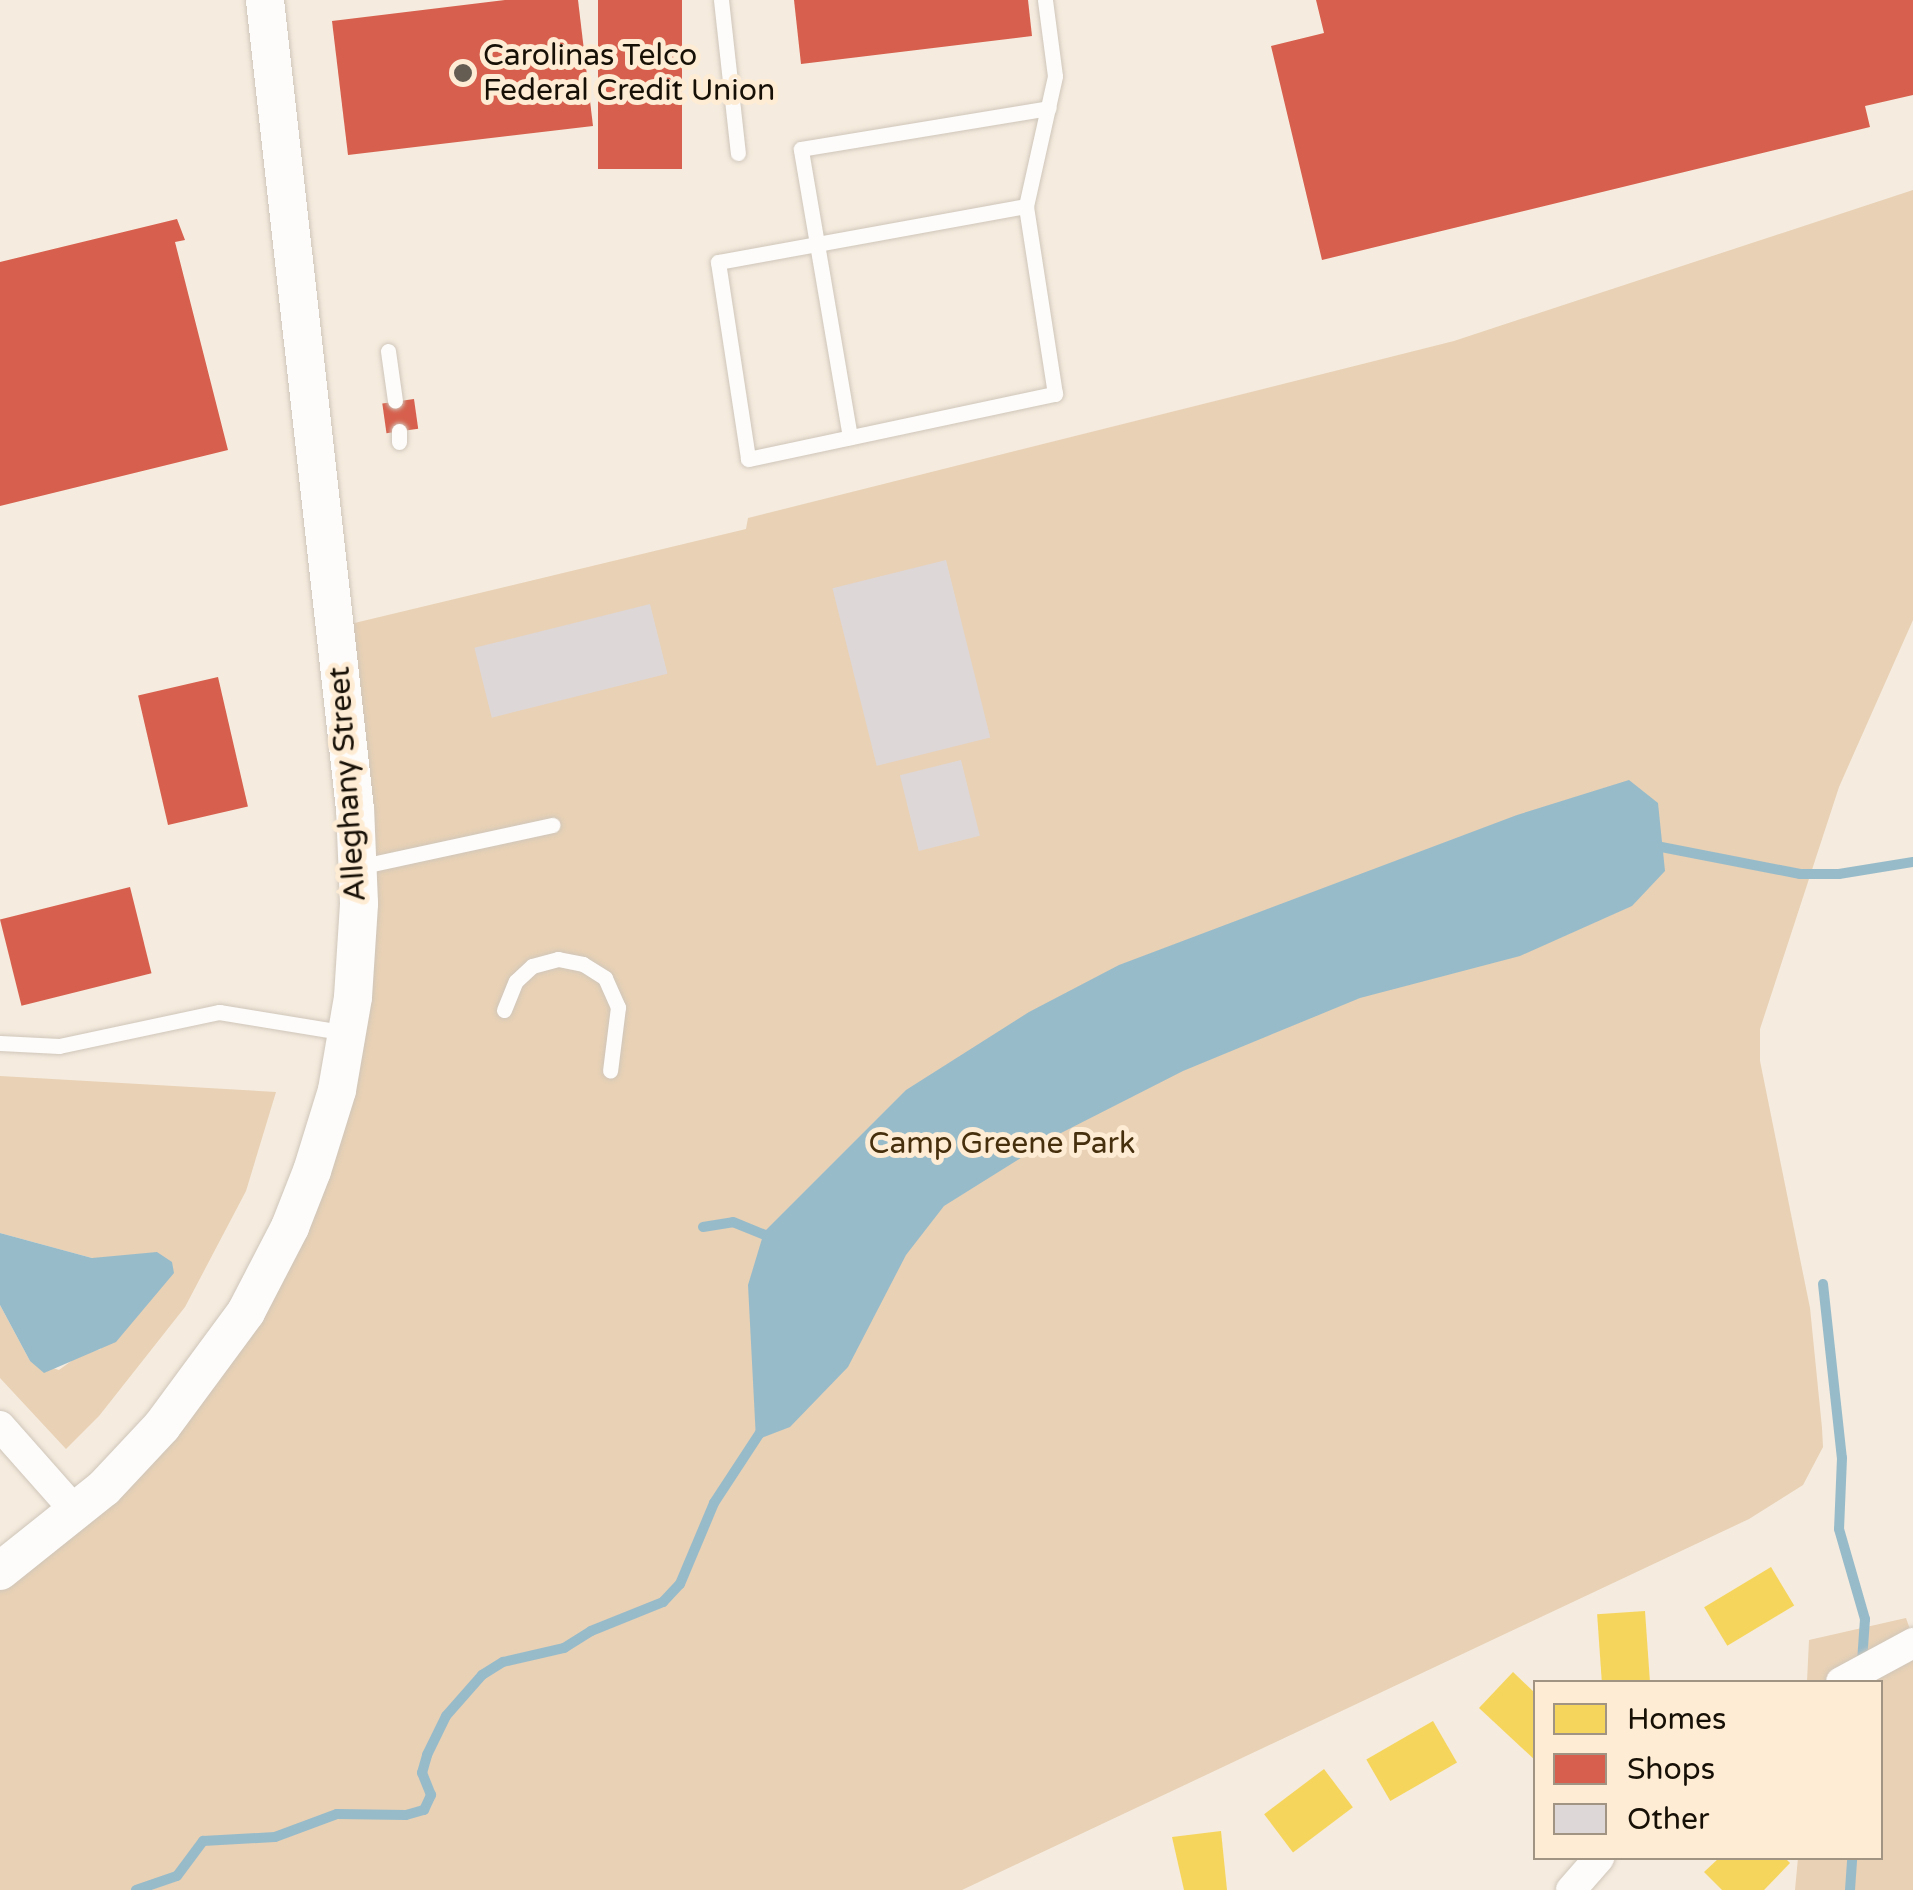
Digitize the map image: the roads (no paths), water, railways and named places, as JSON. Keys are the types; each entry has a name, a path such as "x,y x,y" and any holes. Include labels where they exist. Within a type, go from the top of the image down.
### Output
{"street":[{"name":"Alleghany Street","path":"0,1571 76,1512 162,1426 246,1312 290,1228 312,1172 337,1090 347,1032 359,903 356,809 264,0"},
{"path":"0,1426 76,1512"},
{"path":"1845,1680 1913,1643"},
{"path":"1570,1890 1597,1860"}],"lane":[{"path":"720,0 738,153"},
{"path":"1026,206 718,262 748,458 1056,394 1026,206 1055,76 1045,0"},
{"path":"850,437 801,150 1049,108"},
{"path":"388,351 395,402"},
{"path":"358,867 553,826"},
{"path":"504,1010 516,981 532,966 558,959 583,964 605,978 618,1008 610,1071"},
{"path":"0,1044 59,1046 220,1012 347,1032"}],"water":[{"path":"1629,780 1658,803 1665,871 1632,906 1520,956 1360,998 1183,1071 1061,1133 944,1206 906,1255 848,1367 790,1427 756,1440 748,1285 764,1232 906,1090 1029,1012 1119,965 1517,815"},
{"path":"0,1233 92,1258 157,1252 172,1262 174,1273 116,1342 44,1373 30,1361 0,1305"}],"waterway":[{"path":"1651,845 1800,874 1839,874 1913,862"},
{"path":"703,1227 733,1222 775,1239"},
{"path":"1823,1284 1842,1458 1839,1529 1865,1619 1862,1658"},
{"path":"136,1890 177,1876 203,1841 275,1837 337,1814 406,1815 424,1810 431,1795 422,1773 427,1755 446,1716 482,1675 503,1662 564,1648 591,1631 663,1602 680,1584 714,1503 763,1428"},
{"path":"1850,1890 1852,1860"}],"place":[{"name":"Carolinas Telco Federal Credit Union","path":"463,73"}],"park label":[{"name":"Camp Greene Park","path":"1002,1144"}]}
